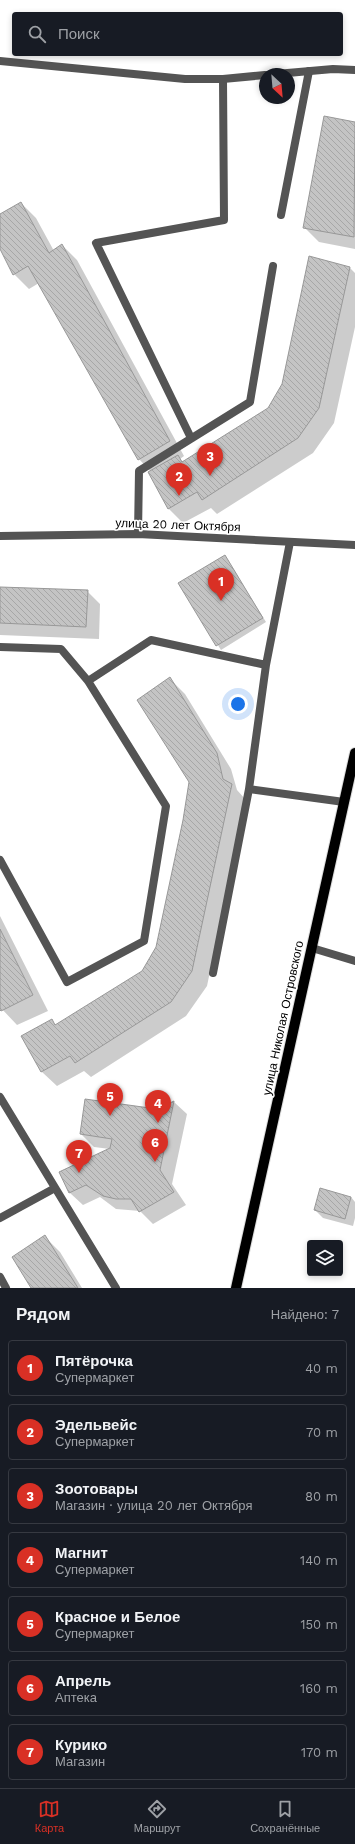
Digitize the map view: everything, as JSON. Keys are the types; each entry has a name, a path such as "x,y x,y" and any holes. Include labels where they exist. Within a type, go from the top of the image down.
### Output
{"main road":[{"name":"улица Николая Островского","path":"236,1288 355,753"}],"street":[{"path":"0,61 185,79 223,79 259,76"},
{"path":"295,72 333,68 355,70"},
{"path":"281,215 309,71"},
{"path":"191,438 96,243 224,220 223,79"},
{"path":"138,534 139,471 250,402 273,266"},
{"name":"улица 20 лет Октября","path":"0,536 138,534 355,544"},
{"path":"213,973 249,789 266,665 290,542"},
{"path":"88,681 151,640 266,665"},
{"path":"0,647 61,648 88,681 166,806 144,941 67,982 0,860"},
{"path":"249,789 344,802"},
{"path":"312,948 355,961"},
{"path":"0,1097 116,1288"},
{"path":"0,1218 55,1188"},
{"path":"0,1277 6,1288"}],"building":[{"path":"324,116 355,122 354,237 303,228"},
{"path":"21,202 49,253 62,244 170,441 138,460 28,266 13,275 0,249 0,214"},
{"path":"309,256 350,267 319,408 298,438 202,500 197,492 168,509 148,472 178,455 182,462 268,408 282,384"},
{"path":"225,555 263,618 216,646 178,583"},
{"path":"0,587 88,590 86,627 0,623"},
{"path":"170,677 217,753 223,779 232,784 192,971 171,1002 75,1063 70,1056 41,1072 21,1036 52,1019 55,1025 142,971 156,947 183,820 189,782 137,700"},
{"path":"0,929 33,995 1,1011 0,1010"},
{"path":"85,1099 157,1109 174,1101 160,1170 174,1192 139,1212 131,1199 116,1199 103,1196 86,1185 69,1193 59,1172 110,1148 112,1139 80,1134"},
{"path":"320,1188 351,1197 345,1219 314,1210"},
{"path":"45,1235 78,1288 31,1288 12,1257"}],"place":[{"name":"Зоотовары","path":"210,476"},
{"name":"Эдельвейс","path":"179,496"},
{"name":"Пятёрочка","path":"221,601"},
{"name":"Красное и Белое","path":"110,1116"},
{"name":"Магнит","path":"158,1123"},
{"name":"Апрель","path":"155,1162"},
{"name":"Курико","path":"79,1173"}]}
